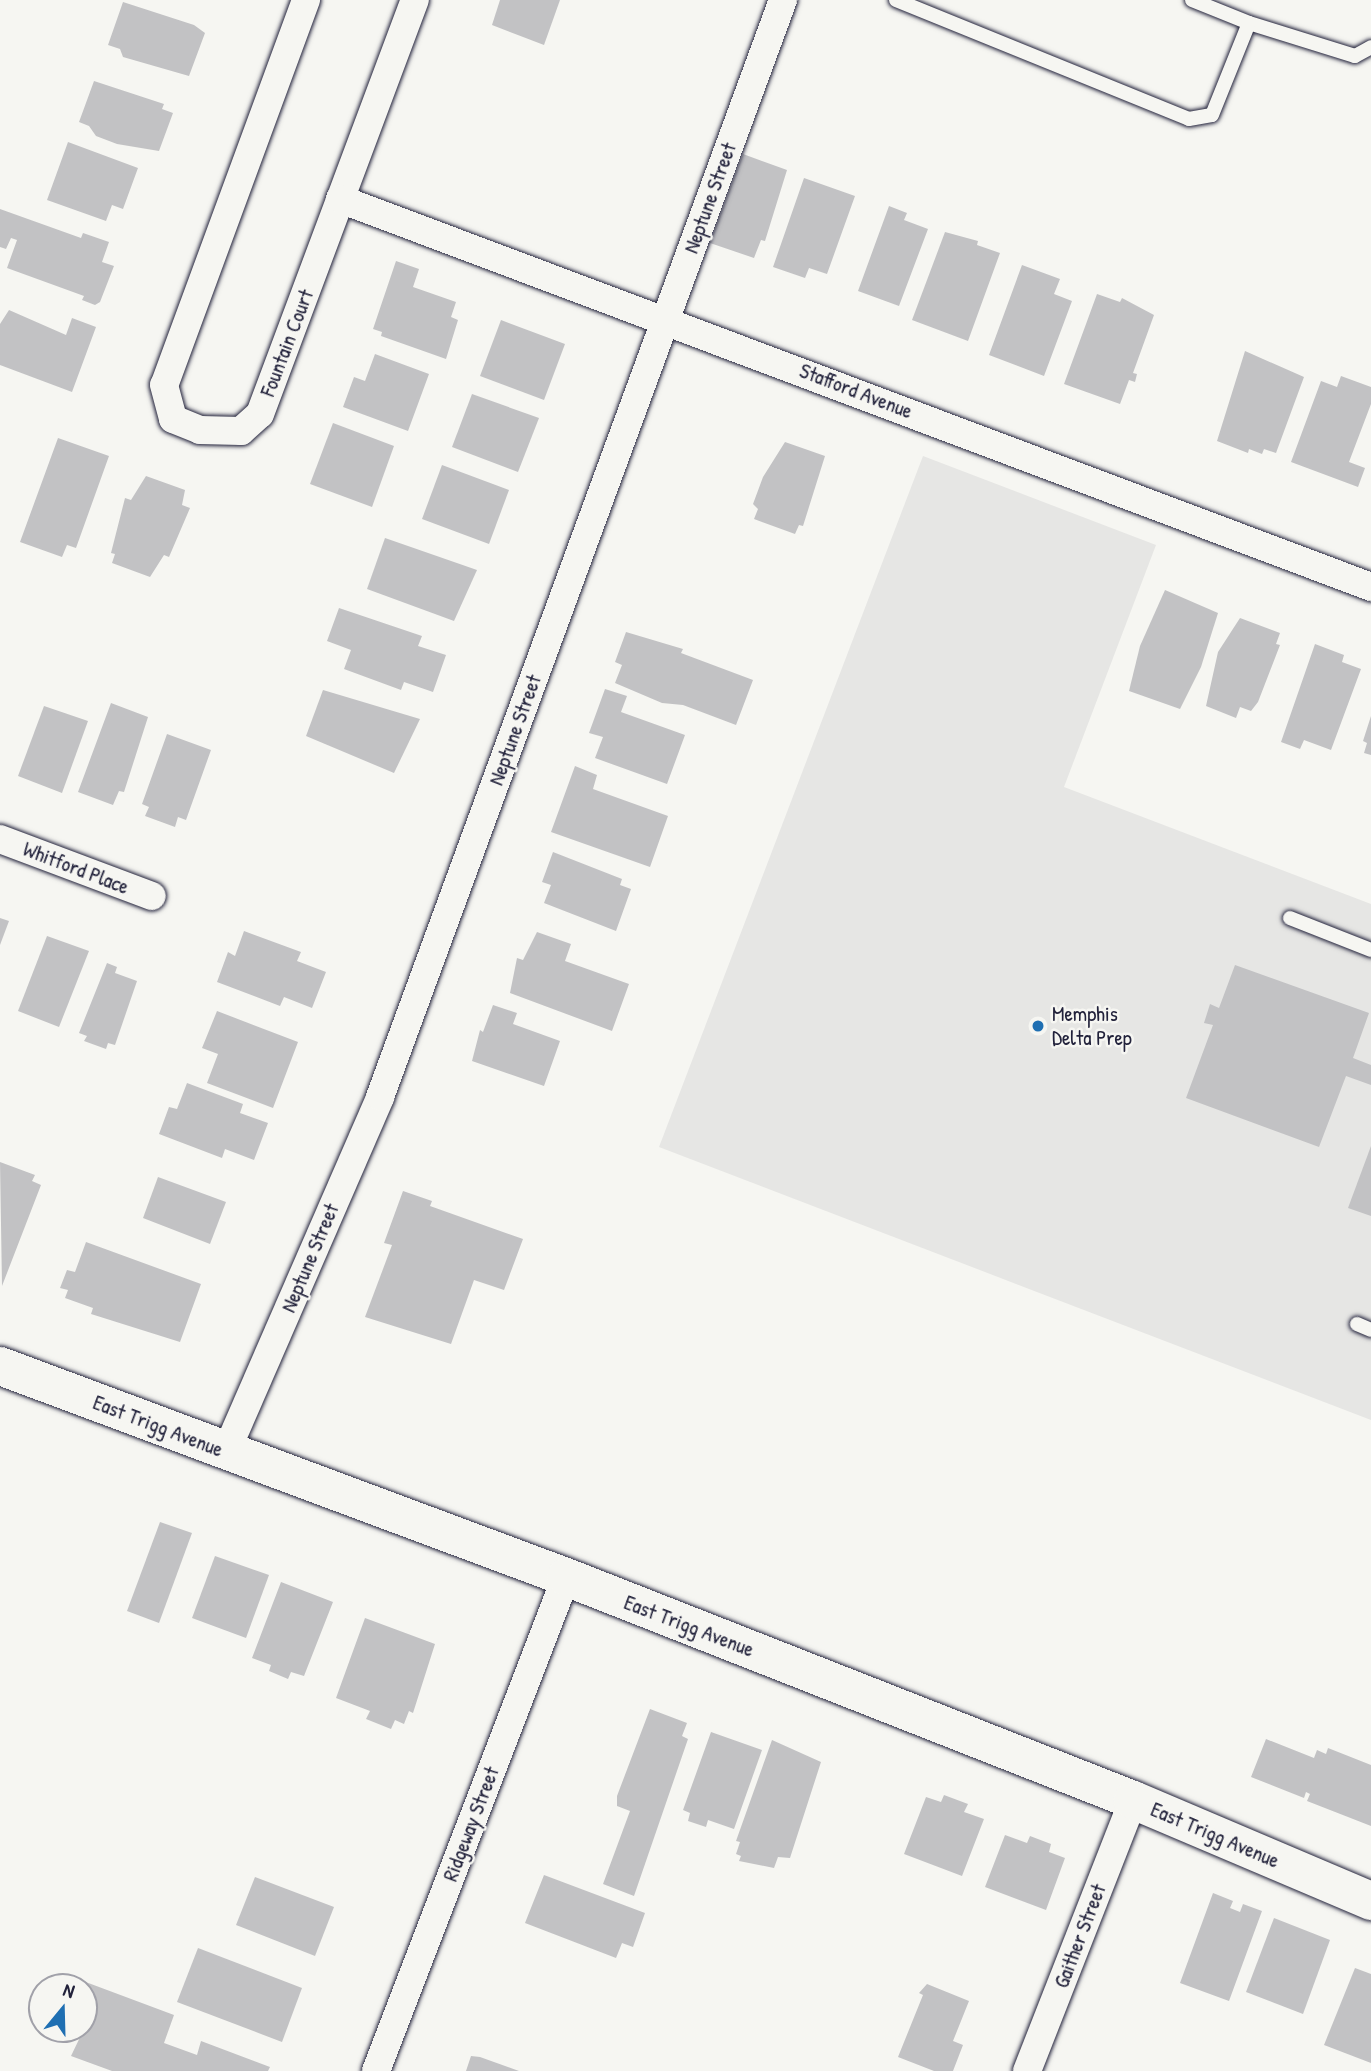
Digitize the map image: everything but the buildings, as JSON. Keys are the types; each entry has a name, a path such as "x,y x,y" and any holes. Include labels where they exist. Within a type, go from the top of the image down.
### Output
{"street":[{"name":"Fountain Court","path":"306,0 164,385 173,419 200,430 241,431 260,414 415,0"},
{"name":"Neptune Street","path":"226,1452 380,1097 783,0"},
{"name":"Stafford Avenue","path":"340,199 665,318 1371,587"},
{"name":"Whitford Place","path":"0,839 152,896"},
{"name":"East Trigg Avenue","path":"0,1366 566,1577 1133,1800 1371,1901"},
{"name":"Ridgeway Street","path":"376,2071 566,1577"},
{"name":"Gaither Street","path":"1027,2071 1133,1800"}],"lane":[{"path":"897,0 1189,119 1212,115 1249,23"},
{"path":"1192,0 1249,23 1355,56 1371,47"},
{"path":"1290,918 1371,950"},
{"path":"1357,1324 1371,1330"}],"shaded area":[{"name":"Memphis Delta Prep","path":"923,456 1156,545 1064,787 1371,904 1371,1420 659,1147"}],"place":[{"name":"Memphis Delta Prep","path":"1038,1026"}]}
